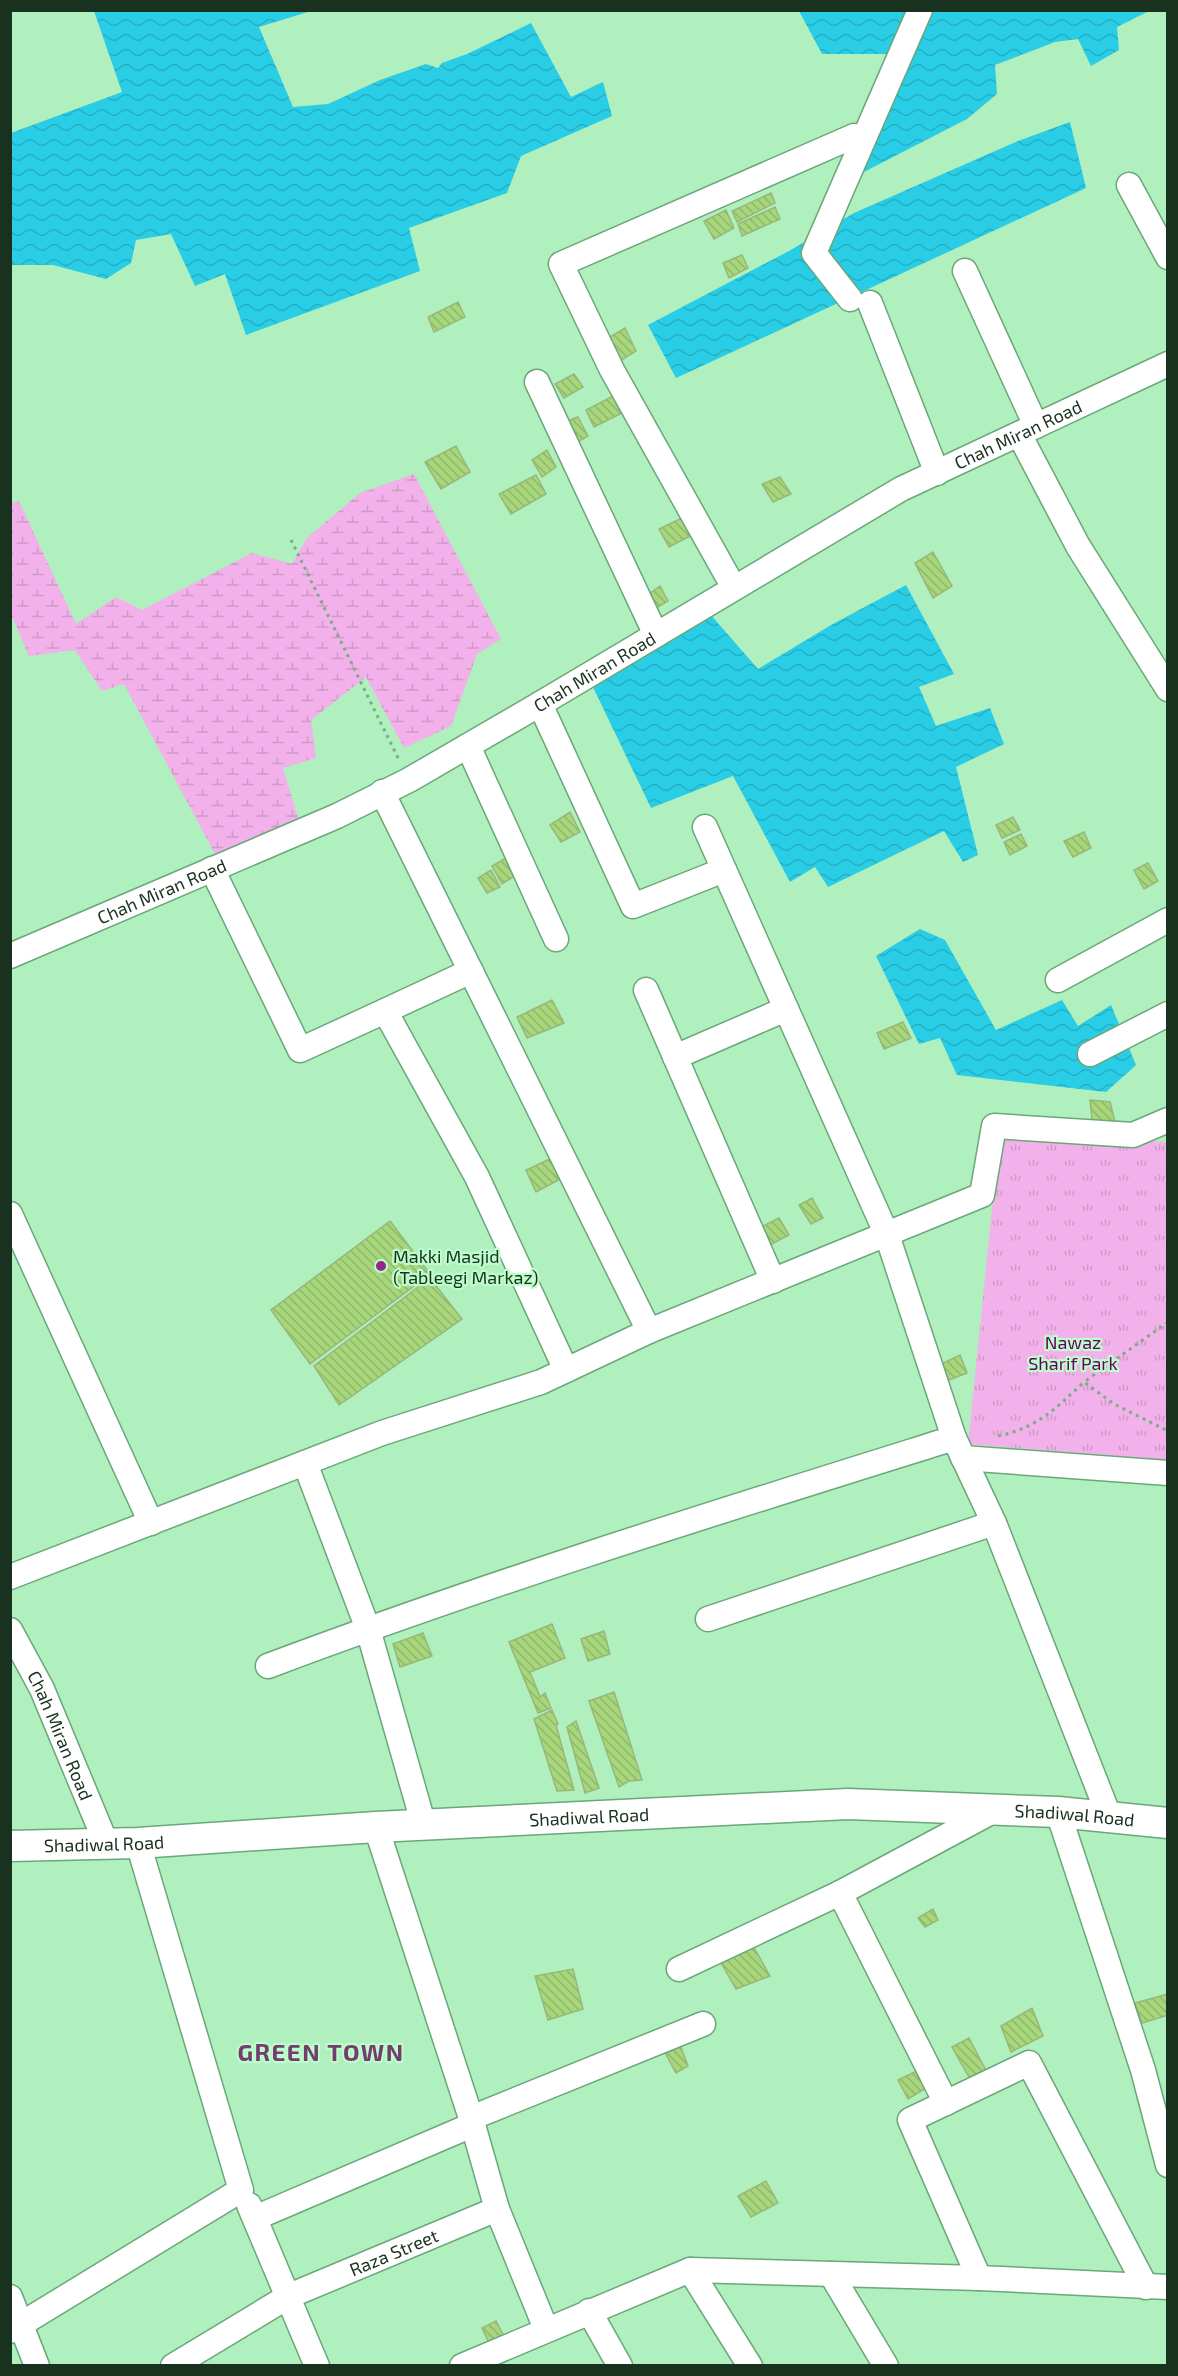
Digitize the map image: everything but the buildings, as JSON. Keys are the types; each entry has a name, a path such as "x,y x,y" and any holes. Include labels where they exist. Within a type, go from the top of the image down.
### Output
{"main road":[{"name":"Shadiwal Road","path":"10,1846 138,1843 376,1827 848,1804 1058,1812 1167,1823"}],"street":[{"path":"920,10 814,254 860,301 937,473"},
{"path":"734,588 612,370 561,264 854,136"},
{"path":"1129,185 1167,257"},
{"path":"965,271 1028,430 1078,546 1167,689"},
{"name":"Chah Miran Road","path":"10,956 337,816 409,780 901,489 1167,364"},
{"path":"537,382 656,635"},
{"path":"540,704 633,906 724,870"},
{"path":"468,746 556,939"},
{"path":"382,792 649,1331"},
{"path":"705,827 887,1235 958,1448 994,1523 1109,1816"},
{"path":"212,869 300,1050 471,971"},
{"path":"1058,980 1167,920"},
{"path":"646,990 773,1281"},
{"path":"675,1057 786,1009"},
{"path":"385,1011 477,1177 566,1370"},
{"path":"1090,1054 1167,1014"},
{"path":"10,1577 382,1433 541,1382 649,1331 982,1195 994,1126 1133,1136 1167,1120"},
{"path":"10,1214 151,1523"},
{"path":"268,1666 368,1629 655,1532 958,1448 1167,1473"},
{"path":"305,1462 368,1629 424,1826"},
{"path":"708,1619 994,1523"},
{"name":"Chah Miran Road","path":"10,1630 42,1689 106,1843"},
{"path":"679,1970 840,1893 993,1811"},
{"path":"1058,1812 1143,2070 1167,2165"},
{"path":"376,1827 498,2209 546,2329"},
{"path":"138,1843 241,2190 289,2296 317,2366"},
{"path":"840,1893 946,2103"},
{"path":"255,2218 471,2122 703,2024"},
{"path":"979,2278 910,2120 1029,2063 1157,2287"},
{"path":"16,2328 241,2190"},
{"name":"Raza Street","path":"173,2366 289,2296 498,2209"},
{"path":"462,2366 690,2270 979,2278 1157,2287"},
{"path":"690,2270 750,2366"},
{"path":"831,2274 886,2366"},
{"path":"10,2297 16,2328 37,2366"},
{"path":"589,2311 620,2366"}],"path":[{"path":"291,540 409,780"},
{"path":"998,1436 1016,1432 1041,1420 1084,1382 1167,1322"},
{"path":"1084,1382 1114,1404 1166,1429"}],"green space":[{"path":"414,474 501,639 477,654 451,726 404,748 366,677 311,720 316,758 283,768 302,831 221,865 124,684 102,691 75,650 29,656 11,614 10,504 19,501 76,624 116,597 142,610 252,553 292,564 307,538 360,493"},
{"name":"Nawaz Sharif Park","path":"1000,1130 1167,1142 1167,1460 968,1444"}],"water":[{"path":"94,11 311,11 259,27 293,107 328,104 380,80 426,64 438,68 442,63 467,54 531,23 571,97 603,82 612,116 521,156 507,193 409,228 420,271 246,335 225,274 195,286 171,234 136,240 131,263 106,279 53,265 11,265 11,133 122,92"},
{"path":"799,11 1149,11 1117,27 1119,50 1091,66 1078,39 1055,42 995,65 997,94 967,119 856,176 907,54 822,54"},
{"path":"1070,122 1086,188 676,378 648,325 789,251 854,213 1018,141"},
{"path":"906,585 954,674 919,687 936,726 990,708 1004,744 956,767 978,855 963,862 944,831 828,887 815,867 790,882 733,776 651,808 592,685 710,614 758,669 831,625"},
{"path":"920,929 945,940 996,1030 1062,1000 1078,1026 1111,1005 1136,1065 1106,1092 957,1075 940,1038 919,1044 876,956"}],"place":[{"name":"Makki Masjid (Tableegi Markaz)","path":"381,1266"}],"district":[{"name":"GREEN TOWN","path":"321,2051"}]}
